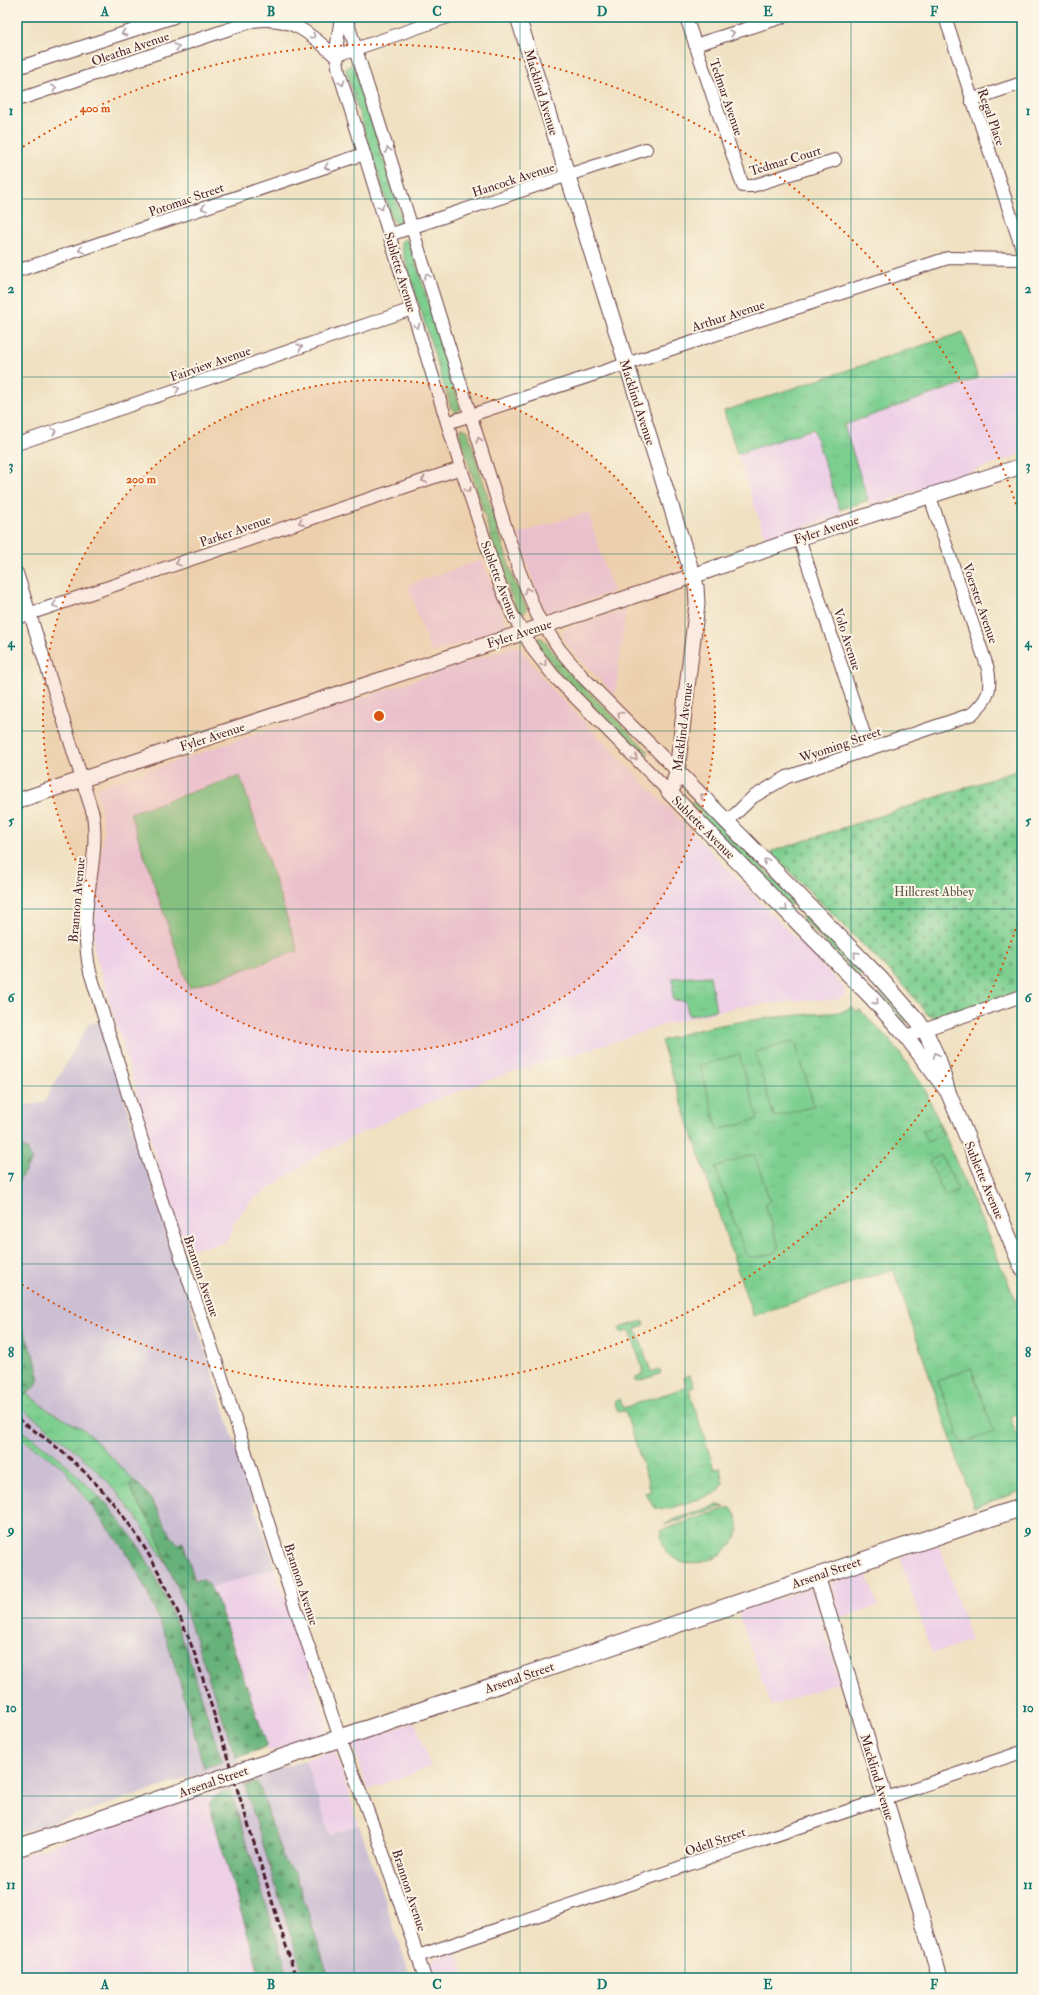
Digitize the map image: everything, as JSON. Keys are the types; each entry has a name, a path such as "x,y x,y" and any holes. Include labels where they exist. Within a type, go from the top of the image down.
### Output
{"main road":[{"name":"Arsenal Street","path":"17,1848 1022,1507"}],"street":[{"name":"Oleatha Avenue","path":"17,68 174,17"},
{"path":"335,56 448,17"},
{"name":"Macklind Avenue","path":"518,17 693,576 698,600 677,771 673,787 669,792"},
{"name":"Tedmar Avenue","path":"686,17 743,186"},
{"path":"695,45 783,17"},
{"name":"Regal Place","path":"945,17 971,100 1022,249"},
{"name":"Sublette Avenue","path":"341,18 352,36 519,570 536,615 560,650 582,676 728,822 901,1000 924,1030 938,1061 948,1092 1022,1268"},
{"name":"Sublette Avenue","path":"341,18 335,56 461,468 498,580 512,614 522,633 553,675 866,991 906,1036 948,1092"},
{"name":"Oleatha Avenue","path":"17,100 254,21 267,19 293,24 317,39 335,56"},
{"path":"971,100 1022,83"},
{"name":"Hancock Avenue","path":"389,235 646,150"},
{"name":"Potomac Street","path":"17,271 364,154"},
{"name":"Tedmar Court","path":"743,186 752,186 835,160"},
{"name":"Arthur Avenue","path":"447,423 948,258 1022,259"},
{"name":"Fairview Avenue","path":"17,444 412,308"},
{"name":"Fyler Avenue","path":"17,802 693,576 799,538 930,497 1022,466"},
{"name":"Parker Avenue","path":"17,618 461,468"},
{"name":"Voerster Avenue","path":"930,497 988,668 990,681 989,693 983,705 972,714"},
{"name":"Volo Avenue","path":"799,538 869,749"},
{"name":"Brannon Avenue","path":"17,573 84,779 93,814 96,842 85,934 86,954 90,972 151,1169 220,1375 295,1607 340,1738 378,1838 425,1978"},
{"name":"Wyoming Street","path":"728,822 753,798 787,778 972,714"},
{"path":"906,1036 1022,996"},
{"name":"Macklind Avenue","path":"817,1576 940,1978"},
{"name":"Odell Street","path":"418,1956 1022,1752"}],"shaded area":[{"path":"1022,364 1022,454 870,506 844,425"},
{"path":"813,429 842,515 766,540 737,454"},
{"path":"588,512 613,592 549,613 544,609 536,590 518,534"},
{"path":"482,560 506,624 498,630 431,653 408,585"},
{"path":"626,609 615,695 575,654 564,640 562,633 569,628"},
{"path":"512,647 518,647 521,649 549,686 845,989 845,994 838,1000 805,1000 737,1007 669,1023 573,1055 572,1054 506,1074 444,1096 365,1131 323,1152 252,1200 232,1224 229,1238 223,1243 188,1250 182,1244 94,949 95,917 104,830 97,788"},
{"path":"99,1021 275,1568 182,1597 246,1780 305,1760 330,1835 359,1825 411,1978 275,1978 213,1770 17,1834 17,1103 32,1105 44,1102 89,1024"},
{"path":"939,1545 971,1640 932,1654 900,1558"},
{"path":"275,1568 327,1721 328,1728 323,1733 269,1752 229,1632 210,1588"},
{"path":"865,1570 878,1606 841,1618 831,1583"},
{"path":"807,1589 811,1590 813,1593 840,1682 771,1706 738,1612"},
{"path":"415,1722 431,1767 368,1790 354,1745 358,1742"},
{"path":"334,1751 336,1755 359,1825 330,1835 305,1760"},
{"path":"220,1790 275,1978 19,1978 17,1971 17,1857"},
{"path":"456,1951 465,1978 431,1978 429,1970 432,1961 438,1957"}],"green space":[{"path":"352,65 356,71 401,216 400,223 396,224 392,219 346,71 347,67"},
{"path":"404,239 407,240 411,246 461,408 456,413 451,408 401,246 401,242"},
{"path":"963,332 978,378 844,425 868,500 840,510 813,429 737,454 724,411"},
{"path":"462,428 467,430 469,435 513,578 527,609 523,614 517,611 502,572 459,433"},
{"path":"538,638 542,638 545,641 568,671 645,748 648,752 647,755 641,757 561,676 537,645 536,641"},
{"name":"Hillcrest Abbey","path":"1022,769 1022,990 935,1019 927,1014 906,988 770,852"},
{"path":"240,776 298,951 189,988 130,813"},
{"path":"693,801 698,802 795,901 791,906 690,805"},
{"path":"805,914 808,914 866,974 860,978 802,918"},
{"path":"710,976 716,1010 689,1016 685,1001 673,1000 673,978"},
{"path":"883,991 910,1020 908,1022 903,1022 878,995"},
{"path":"851,1007 856,1011 860,1010 893,1044 924,1087 1022,1317 1022,1406 1015,1415 1010,1418 1022,1449 1022,1491 974,1507 893,1269 753,1316 661,1041 706,1028 728,1024 773,1017 842,1012"},
{"path":"795,1041 814,1106 774,1117 755,1052"},
{"path":"739,1054 758,1119 718,1130 700,1066"},
{"path":"938,1124 943,1135 927,1142 922,1131"},
{"path":"22,1146 28,1151 32,1160 17,1184 17,1153"},
{"path":"754,1154 770,1201 765,1204 778,1244 778,1250 775,1252 757,1257 746,1255 715,1167"},
{"path":"941,1155 958,1190 945,1196 929,1161"},
{"path":"17,1318 23,1329 37,1365 39,1378 33,1389 17,1397"},
{"path":"642,1321 645,1323 644,1325 636,1328 651,1372 659,1369 661,1372 660,1374 638,1381 636,1380 636,1377 644,1374 630,1330 622,1333 619,1330 620,1328"},
{"path":"971,1368 994,1432 962,1444 938,1381"},
{"path":"688,1375 690,1376 694,1386 689,1389 714,1469 720,1468 723,1483 719,1491 714,1494 668,1509 655,1508 645,1493 651,1491 625,1411 618,1412 614,1401 620,1399 623,1408 687,1387 684,1378"},
{"path":"27,1394 51,1412 85,1430 133,1480 130,1484 132,1493 155,1529 167,1564 132,1512 108,1482 64,1441 17,1405 17,1397"},
{"path":"17,1427 61,1459 101,1499 94,1500 90,1504 64,1468 17,1436"},
{"path":"133,1480 148,1494 177,1544 183,1542 195,1581 201,1579 208,1583 217,1600 266,1742 266,1747 236,1758 181,1597 167,1564 155,1529 132,1493 130,1484"},
{"path":"101,1499 107,1504 129,1532 141,1550 167,1601 188,1654 222,1762 204,1768 166,1638 156,1613 133,1564 118,1541 90,1504 94,1500"},
{"path":"717,1505 725,1506 664,1525 673,1520"},
{"path":"727,1508 731,1508 738,1521 737,1534 730,1546 719,1555 705,1561 691,1563 677,1560 666,1551 663,1546 661,1536 662,1530"},
{"path":"256,1782 260,1787 284,1861 295,1872 329,1978 304,1978 245,1786"},
{"path":"230,1790 289,1978 258,1978 260,1976 209,1804 215,1796"}],"railway":[{"path":"17,1419 51,1443 80,1468 106,1495 129,1524 167,1589 198,1663 296,1978"}]}
